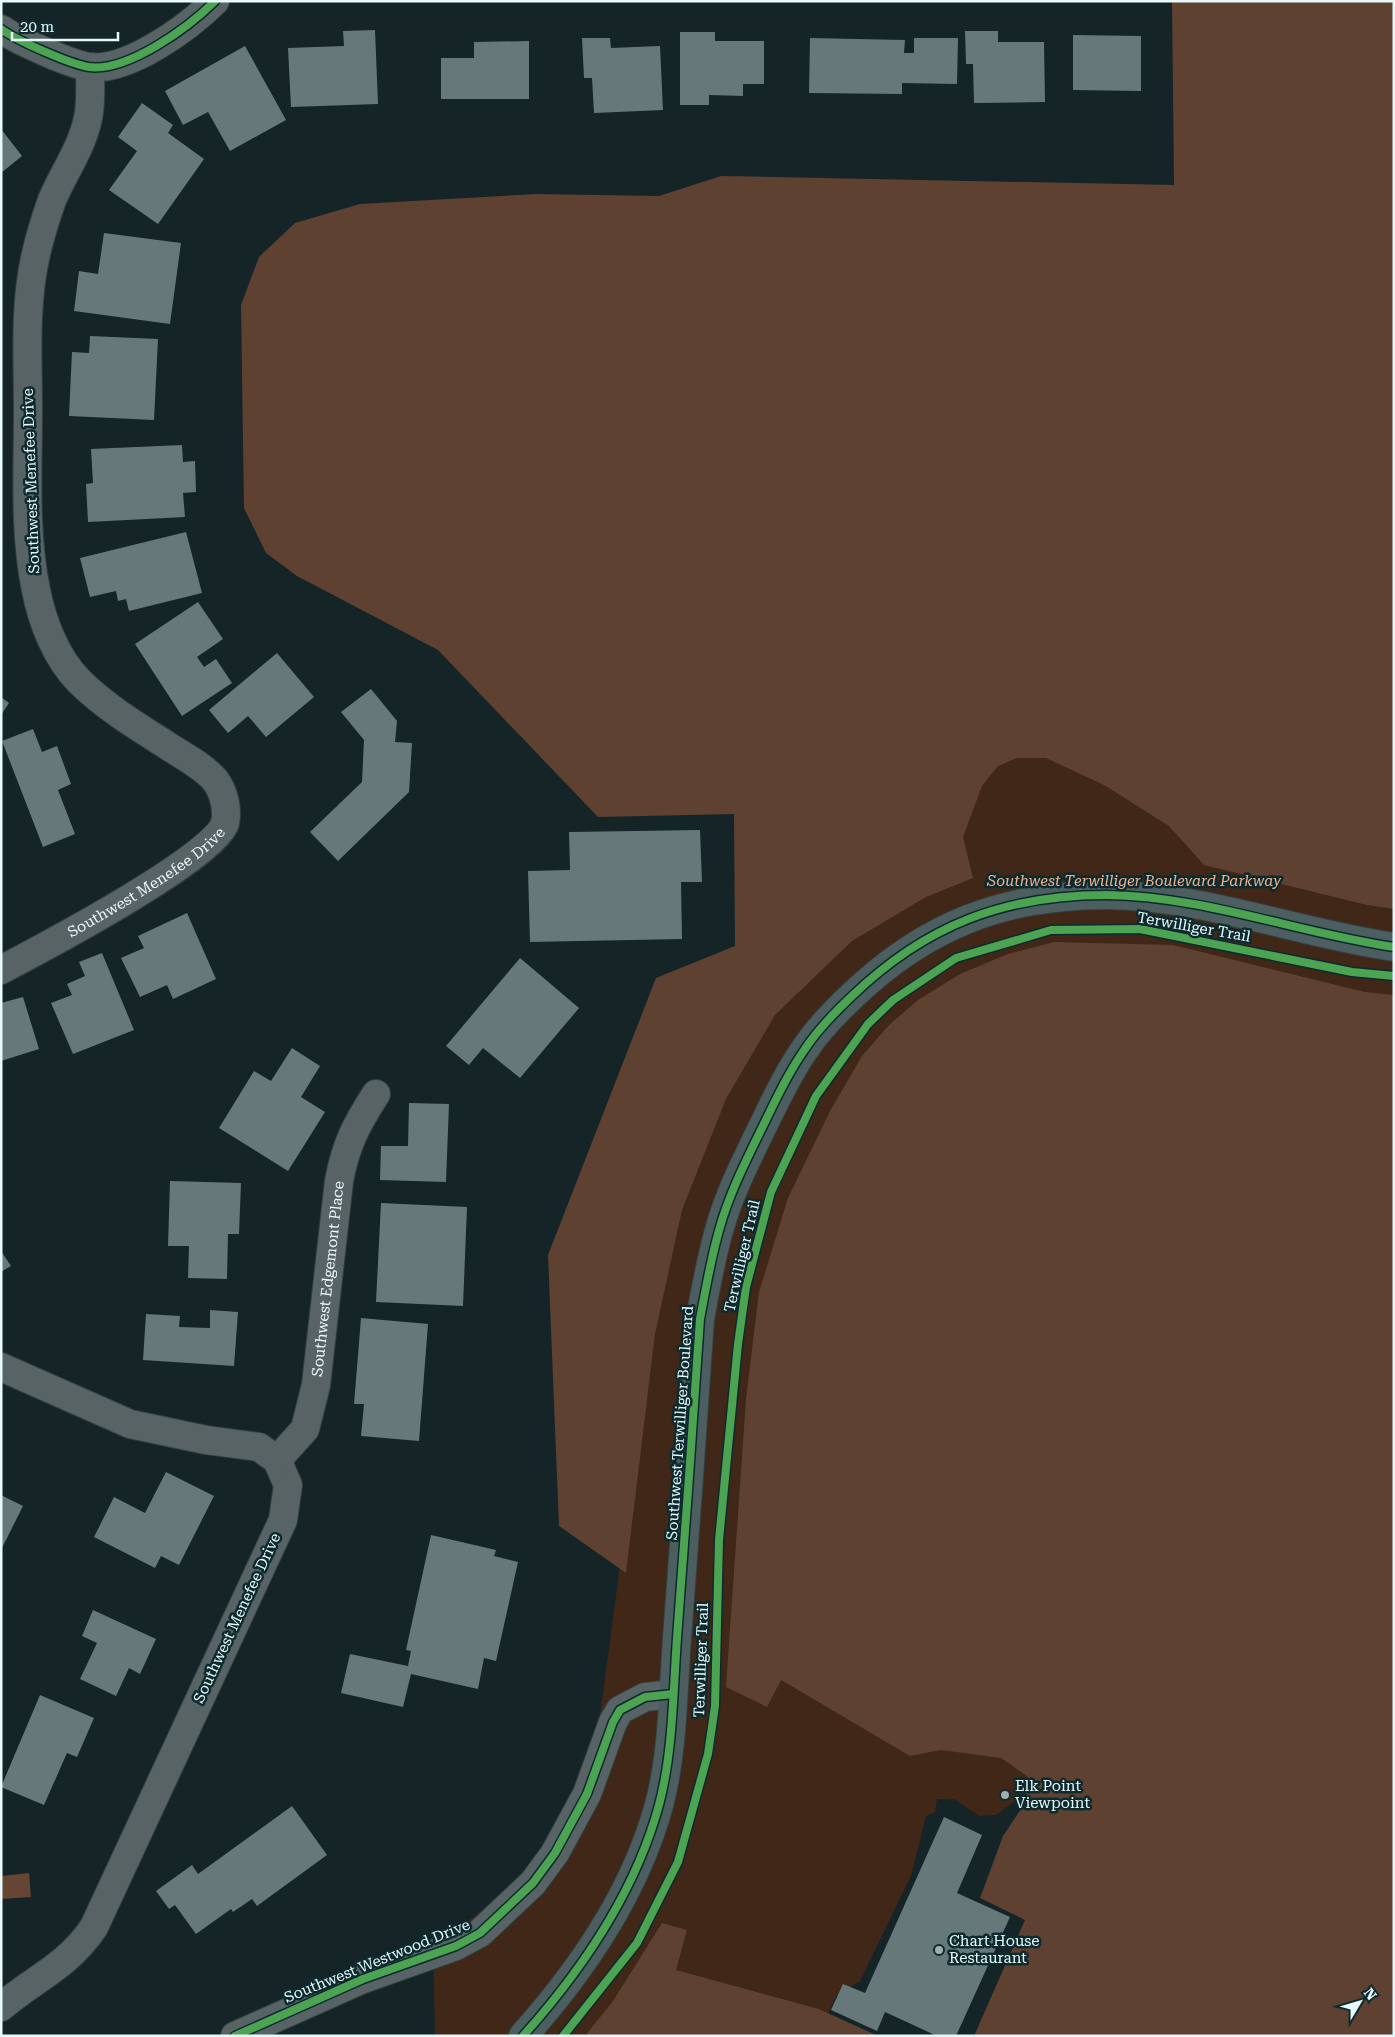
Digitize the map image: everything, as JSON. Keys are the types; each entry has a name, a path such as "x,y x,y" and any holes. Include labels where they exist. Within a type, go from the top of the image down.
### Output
{"main road":[{"name":"Southwest Terwilliger Boulevard","path":"523,2036 557,1998 584,1960 632,1879 659,1804 666,1769 673,1694 700,1319 707,1279 720,1227 734,1187 780,1090 823,1025 871,978 926,938 995,909 1064,898 1107,895 1198,905 1355,942 1394,947"}],"street":[{"path":"1,30 44,51 90,67 118,63 142,54 167,40 215,1"},
{"name":"Southwest Menefee Drive","path":"1,970 35,953 192,858 218,836 224,824 226,806 215,781 201,768 124,718 76,679 60,655 48,631 36,590 30,542 28,473 29,291 37,251 52,202 77,148 89,114 90,67"},
{"name":"Southwest Edgemont Place","path":"277,1460 306,1429 316,1385 339,1181 344,1153 353,1132 376,1094"},
{"path":"1,1367 130,1424 181,1435 259,1447 277,1460"},
{"name":"Southwest Menefee Drive","path":"1,2007 56,1969 84,1942 94,1927 283,1520 288,1485 277,1460"},
{"name":"Southwest Westwood Drive","path":"235,2036 363,1979 456,1946 480,1933 508,1909 533,1883 555,1852 587,1794 613,1722 620,1710 645,1697 673,1694"}],"path":[{"path":"816,1096 856,1040"},
{"path":"655,1909 678,1862 683,1844"}],"green space":[{"name":"Southwest Terwilliger Boulevard Parkway","path":"1394,1 1394,1216 1012,1743 1034,1772 1024,1794 996,1815 979,1816 954,1799 937,1799 935,1812 926,1816 911,1876 860,1981 836,1996 826,2019 853,2036 435,2036 433,1941 472,1918 511,1887 547,1847 575,1806 598,1730 650,1343 670,1215 733,1058"}],"shaded area":[{"path":"1172,1 1394,1 1394,909 1367,905 1204,865 1169,826 1104,785 1046,758 1017,758 998,766 982,786 963,837 973,878 926,897 852,941 775,1015 726,1099 682,1210 655,1334 626,1573 559,1526 548,1255 656,978 735,946 734,814 598,817 438,650 297,576 266,553 244,508 241,305 259,257 295,223 360,204 536,194 659,196 721,176 1174,185"},
{"path":"1054,942 1173,945 1365,992 1394,995 1394,2036 974,2036 1025,1920 980,1898 1003,1836 1025,1803 1027,1776 1001,1758 941,1750 910,1756 781,1680 767,1707 726,1687 746,1399 759,1292 788,1198 830,1111 862,1056 889,1025 918,1000 960,974 1008,954"},
{"path":"29,1873 31,1897 1,1899 1,1876"},
{"path":"662,1923 687,1930 676,1970 819,2009 878,2036 585,2036 613,2001"}],"building":[{"path":"375,30 378,104 291,107 288,48 344,46 343,31"},
{"path":"965,31 998,31 998,42 1044,42 1045,102 974,103 973,64 966,64"},
{"path":"680,32 715,32 715,41 764,41 764,84 743,84 743,96 709,95 709,105 680,105"},
{"path":"1073,35 1141,36 1141,91 1073,90"},
{"path":"582,38 610,38 611,48 660,46 663,110 594,113 592,78 584,78"},
{"path":"810,38 905,40 904,53 914,53 914,38 958,38 957,84 902,83 902,94 809,93"},
{"path":"529,41 529,99 441,99 441,58 474,58 474,42"},
{"path":"245,46 286,120 230,151 208,112 183,125 165,91"},
{"path":"142,103 173,125 168,133 204,159 158,224 109,190 137,151 118,137"},
{"path":"1,129 22,156 1,173"},
{"path":"104,233 181,243 170,324 74,311 79,271 98,274"},
{"path":"90,336 158,339 154,420 69,416 72,352 89,353"},
{"path":"182,445 183,462 195,461 196,492 183,493 185,517 88,522 86,484 93,483 91,449"},
{"path":"186,532 202,593 129,611 126,599 118,601 116,591 90,597 80,558"},
{"path":"198,602 223,639 197,657 204,667 216,659 232,683 182,716 135,644"},
{"path":"277,653 314,697 266,737 248,716 228,733 209,710"},
{"path":"371,689 397,721 395,742 412,743 409,792 338,861 310,832 362,782 364,740 341,712"},
{"path":"1,697 9,703 1,715"},
{"path":"33,729 42,752 57,746 71,784 58,790 75,834 43,847 2,741"},
{"path":"700,830 702,882 681,882 682,939 530,942 528,871 570,870 569,832"},
{"path":"187,913 216,979 173,999 167,985 140,997 121,958 144,948 138,936"},
{"path":"102,953 134,1030 73,1054 51,1003 72,995 67,984 85,976 79,962"},
{"path":"520,958 579,1008 520,1078 483,1048 469,1065 446,1046"},
{"path":"23,997 39,1049 1,1061 1,1003"},
{"path":"292,1048 320,1066 301,1097 325,1112 288,1171 219,1128 254,1071 271,1081"},
{"path":"409,1103 449,1104 446,1182 380,1180 381,1146 408,1146"},
{"path":"170,1181 241,1183 239,1234 228,1234 227,1279 188,1278 189,1246 168,1246"},
{"path":"381,1203 467,1207 463,1306 376,1302"},
{"path":"1,1251 11,1266 1,1272"},
{"path":"210,1310 238,1312 234,1366 143,1360 146,1314 180,1316 179,1327 210,1328"},
{"path":"361,1318 428,1324 419,1441 361,1436 364,1404 354,1404"},
{"path":"166,1472 214,1496 179,1565 161,1556 155,1568 94,1537 114,1497 145,1513"},
{"path":"1,1495 23,1506 1,1550"},
{"path":"431,1535 496,1550 494,1556 518,1562 496,1661 484,1658 478,1689 411,1674 403,1707 341,1693 350,1654 408,1666 411,1651 406,1650"},
{"path":"93,1610 156,1639 140,1674 129,1668 116,1696 80,1679 97,1643 82,1636"},
{"path":"40,1695 94,1718 77,1757 67,1753 44,1805 1,1787"},
{"path":"292,1806 327,1855 257,1906 252,1899 233,1912 231,1909 196,1934 175,1905 169,1909 156,1891 192,1865 198,1874"},
{"name":"Chart House Restaurant","path":"944,1817 982,1835 957,1893 1010,1917 956,2036 937,2036 885,2012 877,2031 831,2010 843,1984 865,1993"}],"cycle path":[{"path":"1,29 31,46 57,57 89,67 105,67 139,55 157,46 190,23 215,1"},
{"path":"523,2036 566,1984 604,1928 636,1869 659,1805 670,1744 700,1319 709,1273 717,1238 737,1180 786,1080 815,1035 852,996 880,971 909,950 938,933 969,919 1001,908 1034,901 1070,896 1107,895 1143,897 1215,908 1358,941 1394,947"},
{"name":"Terwilliger Trail","path":"563,2036 637,1943 678,1862 708,1754 715,1706 719,1540 738,1344 746,1287 771,1192 816,1096 868,1024 893,1000 956,958 1051,930 1140,929 1352,972 1394,976"},
{"path":"235,2036 363,1979 456,1946 480,1933 533,1883 555,1853 587,1794 613,1722 620,1710 645,1697 673,1694"}],"place":[{"name":"Elk Point Viewpoint","path":"1005,1795"},
{"name":"Chart House Restaurant","path":"939,1950"}]}
